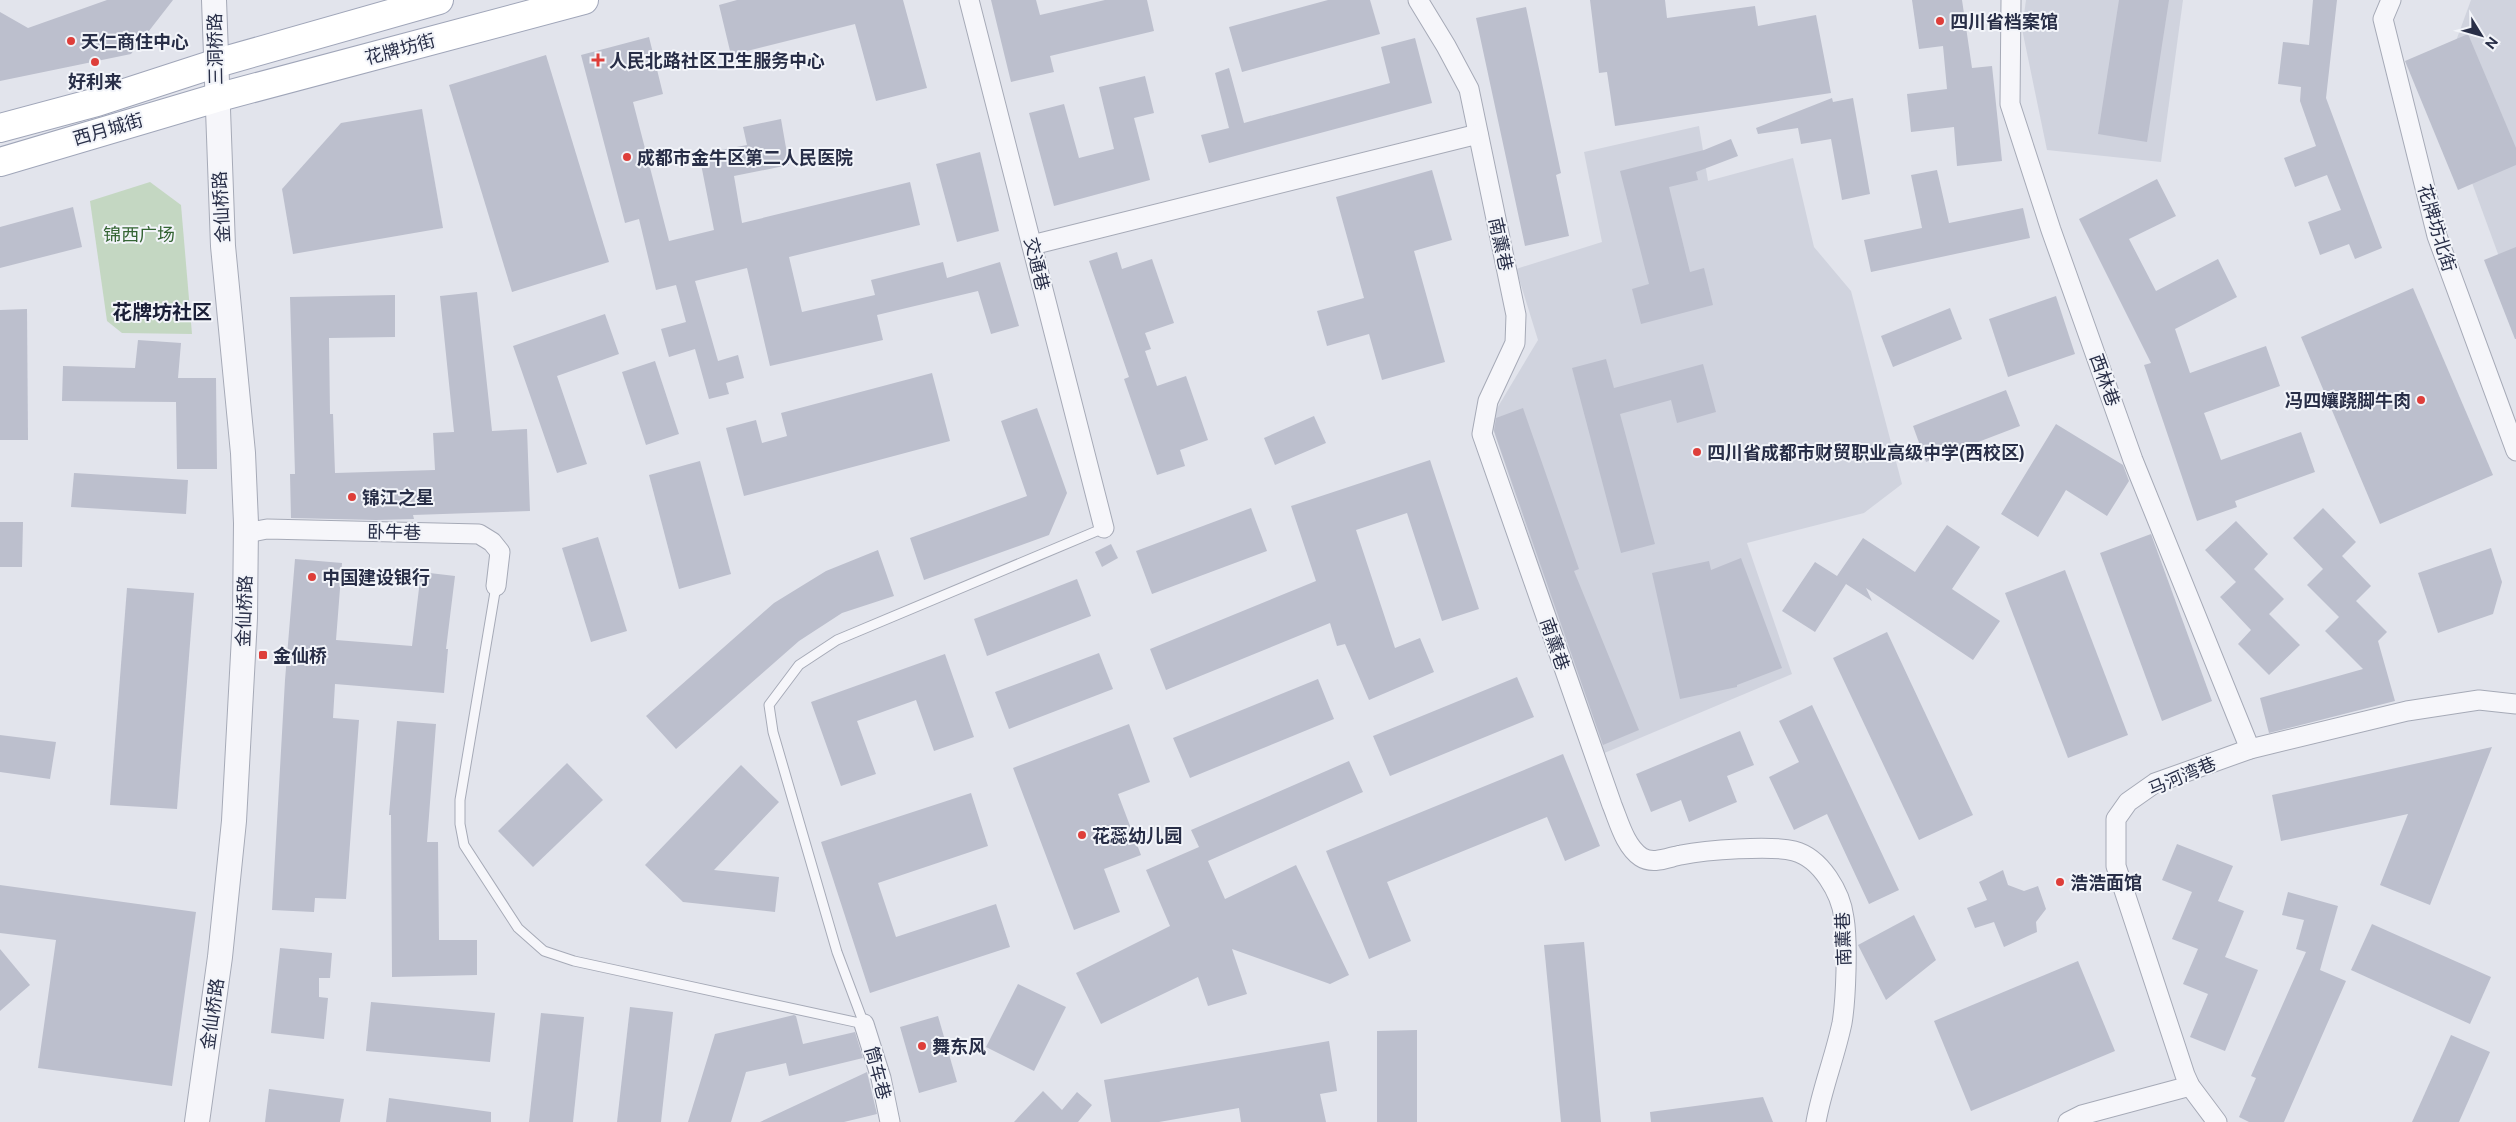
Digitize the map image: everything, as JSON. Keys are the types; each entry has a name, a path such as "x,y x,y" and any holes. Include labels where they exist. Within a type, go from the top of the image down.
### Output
{"main road":[{"name":"花牌坊街","path":"217,63 439,0"},
{"name":"花牌坊街","path":"216,98 584,0"},
{"name":"西月城街","path":"0,128 97,102 217,63"},
{"name":"西月城街","path":"0,162 216,98"}],"street":[{"name":"三洞桥路","path":"214,0 217,63 216,98"},
{"name":"交通巷","path":"969,0 1104,528"},
{"name":"南薰巷","path":"1418,0 1463,75 1469,89 1516,315 1515,343 1488,401 1482,434 1612,805 1629,844 1642,858 1657,861 1682,855 1747,849 1794,851 1811,860 1826,876 1840,897 1845,919 1842,1022 1816,1122"},
{"name":"西林巷","path":"2011,0 2010,104 2051,230 2133,460 2250,749"},
{"name":"花牌坊北街","path":"2391,0 2383,19 2437,236 2516,451"},
{"name":"金仙桥路","path":"197,1122 220,957 234,821 245,618 246,533 243,453 224,255 216,98"},
{"path":"1032,245 1478,134"},
{"name":"卧牛巷","path":"246,533 267,529 479,534 492,542 500,552 496,586"},
{"name":"马河湾巷","path":"2217,1122 2190,1086 2116,866 2116,819 2128,802 2156,783 2250,749 2416,709 2479,700 2516,704"},
{"name":"筒车巷","path":"864,1024 881,1078 890,1122"},
{"path":"2068,1122 2082,1115 2190,1086"}],"lane":[{"path":"864,1024 834,942 773,732 769,705 799,665 837,640 1104,528"},
{"path":"496,586 460,800 460,824 464,845 518,928 544,951 574,961 864,1024"}],"shaded area":[{"path":"2026,0 2183,0 2161,162 2047,150 2022,29"},
{"path":"2471,0 2516,0 2516,303 2438,90"},
{"name":"四川省成都市财贸职业高级中学(西校区)","path":"1699,126 1708,181 1793,158 1814,247 1851,291 1902,484 1864,513 1747,543 1792,674 1602,754 1490,420 1538,340 1516,269 1602,242 1584,152"}],"green space":[{"name":"锦西广场","path":"150,182 181,205 192,334 122,333 107,321 90,201"}],"building":[{"name":"天仁商住中心","path":"107,0 173,0 131,54 0,81 0,12 28,28"},
{"path":"737,0 903,0 927,88 876,101 855,24 731,55 719,5"},
{"path":"991,0 1036,0 1040,15 1105,0 1147,0 1154,31 1050,56 1054,72 1011,82"},
{"path":"1328,0 1370,0 1380,34 1242,72 1229,27"},
{"path":"1590,0 1665,0 1667,18 1755,6 1758,26 1816,15 1831,93 1615,126 1607,72 1599,73"},
{"path":"1912,0 1962,0 1972,68 1992,66 2002,161 1957,166 1954,127 1911,132 1907,94 1947,89 1943,46 1919,49"},
{"path":"2119,0 2169,0 2147,142 2098,134"},
{"path":"2313,0 2337,0 2326,98 2382,248 2355,259 2349,244 2320,255 2308,222 2341,210 2327,175 2295,187 2284,158 2316,146 2300,101 2301,87 2278,84 2283,42 2309,45"},
{"path":"1526,7 1561,173 1556,175 1569,236 1525,246 1476,18"},
{"path":"2468,34 2516,148 2516,165 2458,190 2405,61"},
{"path":"649,37 663,94 633,102 669,241 714,230 699,154 747,145 743,127 781,119 789,165 734,176 742,223 910,182 920,225 789,257 802,312 875,295 871,280 943,262 947,278 1000,262 1019,326 991,334 978,291 877,315 883,340 770,366 747,268 695,281 718,361 738,355 744,378 726,383 729,394 709,399 695,349 669,357 661,329 686,322 676,285 656,290 639,219 625,223 581,55"},
{"path":"1415,38 1432,103 1209,163 1201,135 1229,128 1215,73 1229,68 1244,123 1390,83 1381,47"},
{"path":"546,55 609,262 512,292 449,85"},
{"path":"1145,76 1154,113 1134,118 1150,180 1054,206 1029,113 1064,104 1079,158 1114,149 1099,87"},
{"path":"1832,98 1833,102 1853,98 1870,194 1842,200 1831,139 1801,144 1798,128 1758,134 1756,128"},
{"path":"422,109 443,228 293,254 282,189 341,123"},
{"path":"1731,139 1738,156 1696,172 1698,180 1669,187 1690,272 1704,268 1713,305 1641,324 1632,289 1649,284 1620,171 1704,150"},
{"path":"980,152 999,231 957,242 936,164"},
{"path":"1432,170 1452,240 1414,251 1445,362 1382,380 1369,334 1327,346 1317,311 1364,298 1336,197"},
{"path":"1937,170 1949,223 2023,208 2030,238 1871,272 1864,240 1922,228 1911,175"},
{"path":"2157,179 2176,216 2129,239 2156,291 2218,259 2237,297 2175,329 2190,373 2266,346 2280,386 2204,413 2221,460 2301,432 2315,472 2235,501 2237,507 2197,521 2144,365 2151,363 2079,219"},
{"path":"73,207 82,247 0,268 0,227"},
{"path":"2516,247 2516,339 2515,339 2484,260"},
{"path":"1117,252 1122,269 1152,259 1174,323 1145,333 1151,349 1145,351 1157,386 1186,376 1208,440 1180,450 1185,466 1157,475 1124,379 1129,377 1089,261"},
{"path":"2413,288 2493,475 2380,524 2301,337"},
{"path":"477,292 492,431 527,429 530,511 413,515 414,519 291,518 290,474 295,474 290,297 395,295 395,337 329,338 330,414 333,414 335,473 435,470 433,433 454,432 440,296"},
{"path":"2056,296 2075,354 2008,377 1989,319"},
{"path":"1950,308 1962,339 1893,367 1881,336"},
{"path":"27,309 28,440 0,440 0,310"},
{"path":"605,314 619,354 557,376 587,464 557,473 513,346"},
{"path":"138,340 181,343 178,378 216,378 217,469 177,469 176,402 62,401 63,366 135,368"},
{"path":"1606,359 1614,388 1703,364 1716,412 1677,423 1671,400 1620,414 1655,544 1621,553 1572,368"},
{"path":"655,361 679,434 646,445 622,372"},
{"path":"932,373 950,441 744,496 726,428 756,420 762,443 787,436 781,413"},
{"path":"2006,390 2020,426 1926,462 1913,426"},
{"path":"1037,408 1067,493 1049,535 924,580 910,538 1027,496 1001,421"},
{"path":"1523,408 1579,569 1574,571 1639,730 1603,745 1494,431 1496,418"},
{"path":"1314,416 1326,443 1275,465 1264,438"},
{"path":"2056,424 2123,465 2129,481 2107,516 2066,490 2038,537 2001,514"},
{"path":"1430,460 1479,609 1442,621 1407,513 1356,530 1395,648 1420,638 1434,672 1369,700 1345,644 1337,646 1330,623 1166,690 1150,649 1316,581 1291,506"},
{"path":"700,461 731,574 679,589 649,475"},
{"path":"74,473 188,480 186,514 71,507"},
{"path":"1251,508 1267,551 1152,594 1136,551"},
{"path":"2323,508 2356,542 2342,556 2371,586 2356,601 2387,632 2378,641 2395,701 2269,733 2260,698 2363,669 2325,631 2339,617 2307,585 2323,569 2293,538"},
{"path":"2236,521 2268,554 2254,569 2284,599 2269,614 2300,645 2269,675 2238,644 2251,630 2220,597 2236,582 2205,550"},
{"path":"0,522 23,522 22,567 0,567"},
{"path":"1947,525 1980,547 1952,589 2000,621 1973,660 1866,588 1872,601 1846,584 1815,632 1782,611 1815,562 1837,576 1863,538 1915,572"},
{"path":"2151,534 2212,701 2162,721 2100,553"},
{"path":"598,537 627,631 591,642 562,548"},
{"path":"1111,544 1118,558 1102,567 1095,552"},
{"path":"2491,548 2502,582 2493,614 2438,633 2418,573"},
{"path":"878,550 894,596 842,613 799,641 676,749 646,716 774,603 826,571"},
{"path":"1741,558 1782,668 1737,685 1737,687 1680,699 1652,573 1709,561 1711,570"},
{"path":"295,559 342,563 336,640 412,646 421,572 455,576 446,649 448,649 444,693 335,684 333,718 359,720 346,899 315,898 314,912 272,910 285,680"},
{"path":"2065,570 2128,735 2068,758 2005,593"},
{"path":"1077,579 1091,616 987,656 974,619"},
{"path":"127,588 194,593 177,809 110,805"},
{"path":"1887,632 1973,815 1919,840 1833,658"},
{"path":"1099,653 1113,689 1009,729 995,692"},
{"path":"945,654 974,737 934,751 916,700 857,721 876,774 841,786 811,702"},
{"path":"1517,677 1534,717 1390,776 1373,736"},
{"path":"1318,679 1334,719 1190,778 1173,738"},
{"path":"1812,705 1899,890 1869,904 1827,814 1794,830 1769,777 1799,762 1779,721"},
{"path":"397,721 436,724 427,842 438,842 439,940 477,940 477,975 392,977 391,815 389,815"},
{"path":"1129,724 1150,782 1118,794 1141,855 1104,869 1120,912 1074,930 1013,768"},
{"path":"1740,731 1754,765 1727,776 1737,802 1689,822 1681,800 1651,812 1636,774"},
{"path":"0,735 56,742 50,779 0,772"},
{"path":"2492,747 2430,905 2380,885 2408,814 2281,841 2272,795"},
{"path":"1563,754 1600,846 1565,861 1547,817 1387,882 1411,941 1369,959 1326,851"},
{"path":"1349,761 1363,792 1208,861 1225,899 1296,865 1349,975 1330,984 1232,949 1247,994 1208,1006 1198,977 1101,1024 1076,973 1170,926 1146,870 1199,847 1191,830"},
{"path":"567,763 603,800 533,867 498,831"},
{"path":"741,765 779,802 714,870 779,877 775,912 683,902 645,865"},
{"path":"971,793 988,846 878,883 896,937 996,904 1010,947 870,993 821,842"},
{"path":"2177,844 2233,866 2218,901 2244,911 2225,957 2258,970 2225,1051 2190,1037 2208,994 2183,984 2198,949 2172,939 2192,892 2162,880"},
{"path":"2003,870 2008,885 2024,891 2038,886 2046,909 2036,922 2037,932 2004,947 1994,922 1975,928 1967,908 1987,900 1979,882"},
{"path":"0,885 196,912 172,1086 38,1068 56,940 0,933"},
{"path":"2288,892 2338,906 2320,970 2346,981 2284,1122 2249,1122 2239,1117 2256,1078 2251,1076 2306,952 2296,949 2304,920 2282,915"},
{"path":"1914,915 1936,960 1886,1000 1858,945"},
{"path":"2372,924 2491,977 2470,1024 2351,970"},
{"path":"1584,942 1601,1122 1561,1122 1544,945"},
{"path":"280,948 332,953 330,978 319,978 319,997 328,998 324,1039 271,1033"},
{"path":"0,949 30,985 0,1011"},
{"path":"2078,961 2115,1051 1971,1111 1934,1021"},
{"path":"1018,984 1066,1007 1034,1071 986,1047"},
{"path":"371,1002 495,1013 490,1062 366,1051"},
{"path":"630,1007 673,1012 661,1122 617,1122"},
{"path":"541,1013 584,1017 573,1122 529,1122"},
{"path":"796,1016 803,1044 855,1032 863,1058 789,1076 786,1063 746,1072 731,1122 688,1122 715,1034"},
{"path":"938,1016 957,1082 919,1093 900,1027"},
{"path":"1417,1030 1417,1122 1377,1122 1377,1031"},
{"path":"2451,1035 2490,1052 2459,1122 2412,1122"},
{"path":"1329,1041 1337,1091 1320,1094 1326,1122 1241,1122 1239,1108 1159,1122 1111,1122 1104,1080"},
{"path":"867,1072 877,1114 844,1122 760,1122"},
{"path":"269,1089 344,1099 340,1122 265,1122"},
{"path":"1043,1091 1062,1110 1077,1092 1092,1105 1078,1122 1014,1122"},
{"path":"1763,1097 1773,1122 1651,1122 1650,1112"},
{"path":"389,1098 491,1112 491,1122 386,1122"}],"place":[{"name":"四川省档案馆","path":"1940,21"},
{"name":"天仁商住中心","path":"71,41"},
{"name":"人民北路社区卫生服务中心","path":"598,60"},
{"name":"好利来","path":"95,62"},
{"name":"成都市金牛区第二人民医院","path":"627,157"},
{"name":"冯四孃跷脚牛肉","path":"2421,400"},
{"name":"四川省成都市财贸职业高级中学(西校区)","path":"1697,452"},
{"name":"锦江之星","path":"352,497"},
{"name":"中国建设银行","path":"312,577"},
{"name":"金仙桥","path":"263,655"},
{"name":"花蕊幼儿园","path":"1082,835"},
{"name":"浩浩面馆","path":"2060,882"},
{"name":"舞东风","path":"922,1046"}],"district":[{"name":"花牌坊社区","path":"162,312"}]}
